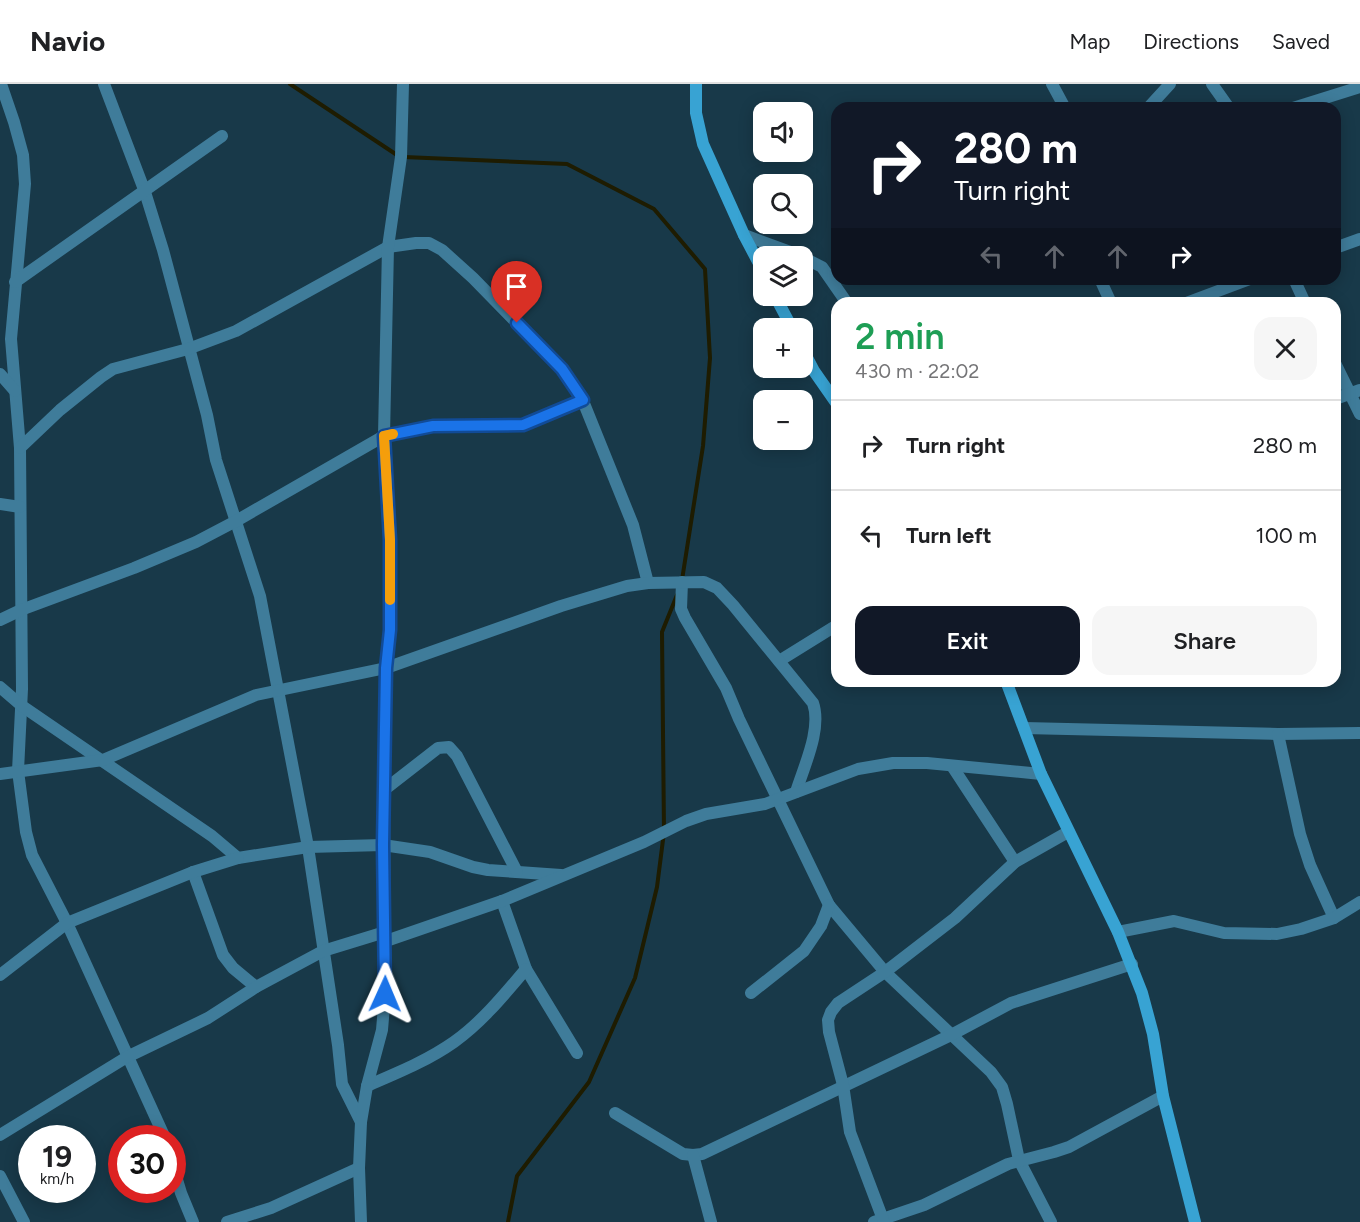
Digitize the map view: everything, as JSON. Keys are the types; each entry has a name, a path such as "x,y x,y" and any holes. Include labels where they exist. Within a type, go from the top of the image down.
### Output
{"main road":[{"path":"696,84 696,113 703,144 753,252"},
{"path":"813,368 831,395"},
{"path":"1008,687 1041,774 1132,964 1153,1034 1163,1096 1195,1222"}],"street":[{"path":"1,84 20,144 24,174 11,339 20,448 22,706 18,771 26,832 32,855 67,923 159,1125"},
{"path":"104,84 145,192 163,250 207,415 219,470 260,596 308,847 342,1084 361,1122"},
{"path":"361,1222 359,1168 361,1122 367,1086 382,1030 386,936 383,845 386,668 390,630 390,540 384,436 388,248 401,157 402,84"},
{"path":"1052,84 1062,102"},
{"path":"1154,102 1170,84"},
{"path":"1212,84 1225,102"},
{"path":"1312,102 1360,87"},
{"path":"15,282 222,136"},
{"path":"744,235 773,246"},
{"path":"1341,246 1360,238"},
{"path":"20,448 60,411 113,369 188,349 236,331 388,248 429,243 442,250 472,278 562,369 583,400 633,525 648,583"},
{"path":"813,262 822,267 831,280"},
{"path":"1202,297 1234,285"},
{"path":"1341,372 1355,392 1360,414"},
{"path":"0,374 15,391"},
{"path":"0,620 196,542 384,436 433,426 523,425 583,400"},
{"path":"0,504 20,507"},
{"path":"682,582 681,609 685,618 726,688 830,905 885,972 991,1072 1002,1087 1019,1160 1051,1222"},
{"path":"0,774 103,760 256,694 386,668 561,606 627,586 648,583 704,582 717,588 734,605 813,703 817,714 815,730 796,792"},
{"path":"779,661 831,629"},
{"path":"0,687 22,706 212,836 238,858"},
{"path":"1024,728 1278,734 1360,733"},
{"path":"1278,734 1300,834 1310,865 1334,918"},
{"path":"384,790 438,748 444,746 453,750 517,872"},
{"path":"0,1135 127,1057 208,1018 256,987 323,951 386,936 502,901 706,814 756,806 858,770 893,763 1041,774"},
{"path":"952,766 1015,862"},
{"path":"1068,832 1015,862 955,918 885,972 838,1003 831,1011 828,1032 843,1085 853,1143 880,1221 924,1205 1008,1164 1069,1147 1163,1096"},
{"path":"0,975 67,923 193,872 238,858 308,847 383,845 430,852 473,867 565,875"},
{"path":"193,872 223,955 233,968 256,987"},
{"path":"502,901 526,969 577,1053"},
{"path":"1118,932 1174,921 1224,933 1277,934 1334,918 1360,902"},
{"path":"752,993 804,951 821,926 830,905"},
{"path":"615,1113 683,1154 693,1155 716,1148 951,1035 1011,1003 1132,964"},
{"path":"367,1086 411,1068 455,1041 495,1005 526,969"},
{"path":"693,1155 711,1222"},
{"path":"227,1222 271,1208 359,1168"},
{"path":"0,1176 24,1222"},
{"path":"185,1203 193,1222"}],"waterway":[{"path":"290,84 397,155"},
{"path":"404,157 567,164 654,209 705,269 710,358 703,446 682,580"},
{"path":"508,1222 517,1176 589,1082 635,978 657,887 664,832 662,632 677,595"}],"slow traffic":[{"path":"390,600 390,540 384,436 393,434"}],"route":[{"path":"385,994 383,845 386,668 390,630 390,540 384,436 433,426 523,425 583,400 562,369 517,323"}]}
